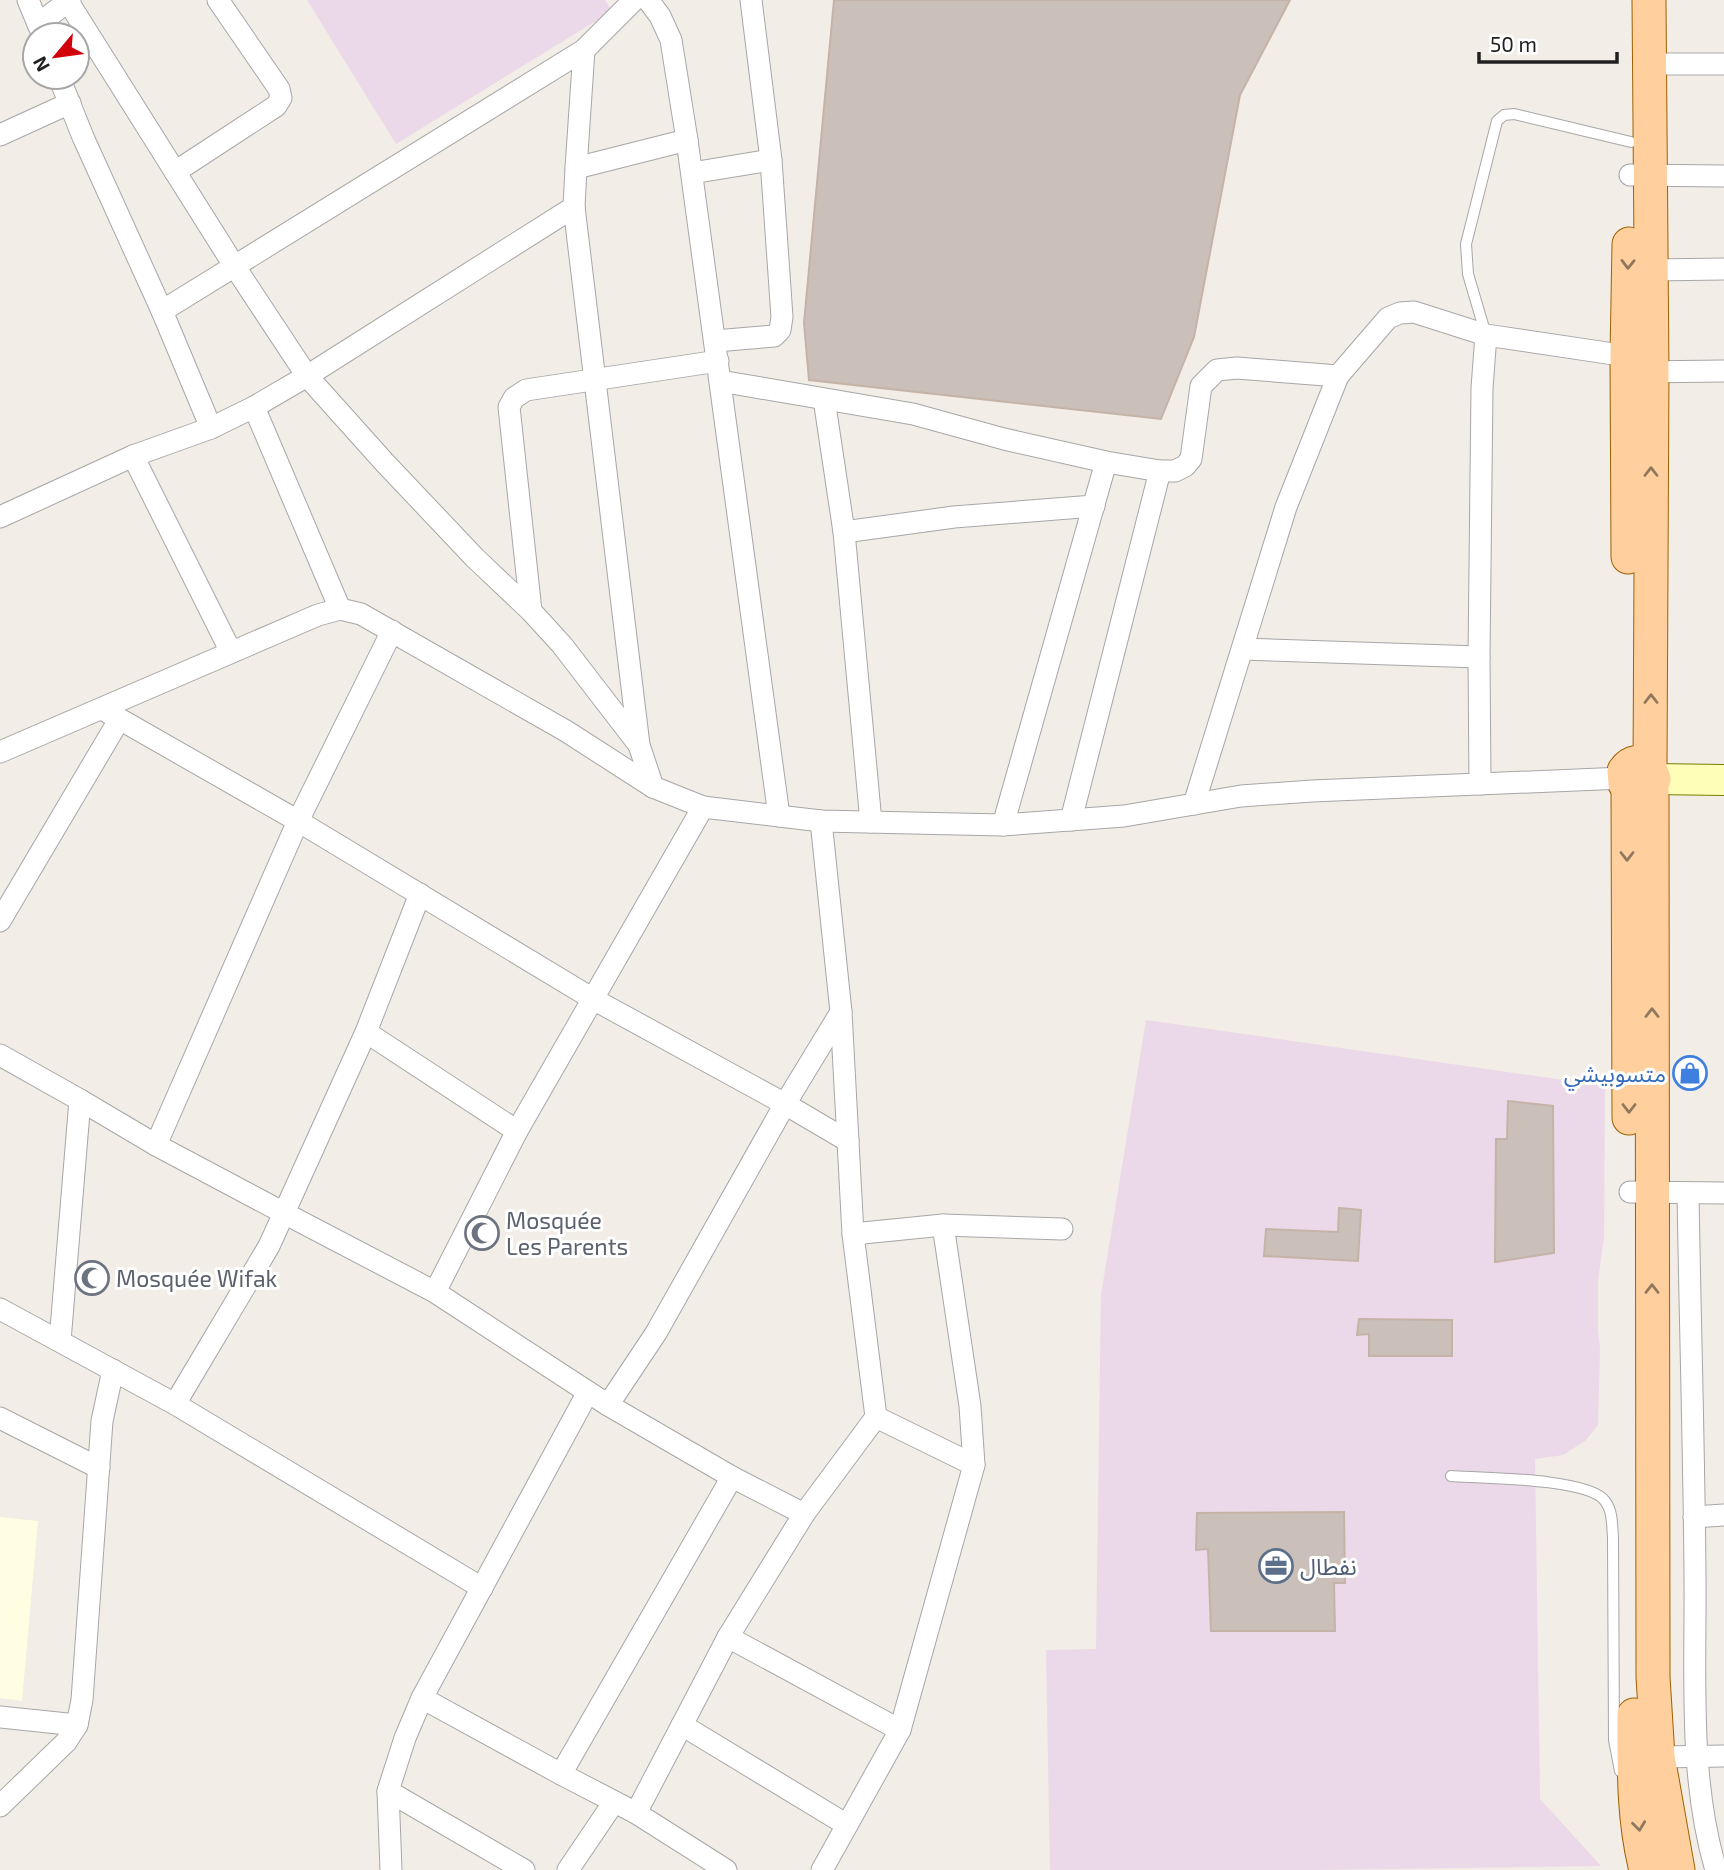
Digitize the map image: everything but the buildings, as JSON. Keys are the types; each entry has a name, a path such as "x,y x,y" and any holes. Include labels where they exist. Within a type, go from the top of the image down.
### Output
{"main road":[{"path":"1628,0 1630,142 1640,175 1651,270 1635,367"},
{"path":"1646,1870 1642,1854 1651,1778 1653,1677 1641,1193 1635,367 1640,175 1650,65 1649,0"},
{"path":"1639,777 1724,780"},
{"path":"1651,1778 1678,1870"}],"street":[{"path":"28,0 37,21"},
{"path":"49,21 68,0 235,267 307,376 475,558 531,611 562,645 639,745"},
{"path":"176,172 276,106 281,98 279,89 218,0"},
{"path":"162,311 584,50 634,0"},
{"path":"648,0 660,16 671,40 692,173 779,816"},
{"path":"531,611 509,407 514,398 526,390 717,361 780,330 782,317 771,160 751,0"},
{"path":"584,50 574,206 639,745 653,787"},
{"path":"1650,65 1724,64"},
{"path":"65,91 211,428"},
{"path":"0,135 70,103"},
{"path":"576,168 687,140"},
{"path":"692,173 771,160"},
{"path":"1640,175 1724,176"},
{"path":"2,509 211,428 254,407 574,206"},
{"path":"1651,270 1724,269"},
{"path":"1194,804 1286,507 1338,376 1388,318 1400,313 1414,312 1486,335 1635,367 1724,371"},
{"path":"1480,784 1482,388 1486,335"},
{"path":"717,361 824,399 913,414 974,432 1106,462 1160,471 1175,471 1191,459 1201,386 1217,370 1237,368 1338,376"},
{"path":"824,399 844,533 871,822"},
{"path":"254,407 340,609"},
{"path":"133,456 231,652"},
{"path":"1003,825 1106,462"},
{"path":"1071,820 1160,471"},
{"path":"844,533 954,517 1094,506"},
{"path":"0,752 111,714 231,652 317,614 340,609 361,614 392,631 566,731 653,787 703,807 821,821 1003,825 1124,816 1241,796 1639,777"},
{"path":"156,1145 298,821 392,631"},
{"path":"1242,649 1479,657"},
{"path":"111,714 298,821 593,999 785,1104 848,1142"},
{"path":"0,921 111,714"},
{"path":"435,1292 517,1131 703,807"},
{"path":"636,1813 728,1637 804,1514 876,1417 853,1234 841,1012 821,821"},
{"path":"175,1404 268,1246 284,1213 366,1032 420,894"},
{"path":"608,1405 656,1333 785,1104 841,1012"},
{"path":"366,1032 517,1131"},
{"path":"0,1055 156,1145 435,1292 608,1405 733,1477 804,1514"},
{"path":"60,1341 80,1100"},
{"path":"1641,1193 1724,1193"},
{"path":"1688,1193 1697,1757 1706,1827 1716,1870"},
{"path":"853,1234 943,1225 1062,1229"},
{"path":"822,1870 900,1730 974,1465 970,1406 943,1225"},
{"path":"0,1309 175,1404 482,1588"},
{"path":"0,1806 66,1742 77,1725 82,1700 103,1421 113,1370"},
{"path":"391,1870 388,1791 405,1738 422,1698 588,1392"},
{"path":"876,1417 974,1465"},
{"path":"0,1418 99,1468"},
{"path":"561,1774 733,1477"},
{"path":"1694,1517 1724,1515"},
{"path":"728,1637 900,1730"},
{"path":"422,1698 636,1813 726,1870"},
{"path":"0,1717 77,1725"},
{"path":"682,1725 847,1825"},
{"path":"1651,1778 1697,1757 1724,1756"},
{"path":"388,1791 524,1870"},
{"path":"568,1870 614,1801"}],"lane":[{"path":"1486,335 1468,274 1466,244 1497,121 1504,115 1514,114 1630,142"},
{"path":"1451,1476 1545,1481 1596,1492 1605,1501 1611,1513 1613,1538 1614,1740 1619,1769 1626,1783 1651,1778"}],"shaded area":[{"path":"307,0 605,0 612,11 396,144"},
{"name":"نفطال","path":"1146,1020 1605,1086 1604,1236 1598,1281 1598,1425 1585,1441 1563,1455 1535,1459 1540,1799 1601,1866 1050,1870 1046,1650 1096,1649 1101,1295"},
{"path":"0,1517 38,1521 22,1701 0,1698"}],"place":[{"name":"متسوبيشي","path":"1690,1073"},
{"name":"Mosquée Les Parents","path":"482,1233"},
{"name":"Mosquée Wifak","path":"92,1278"},
{"name":"نفطال","path":"1276,1566"}]}
